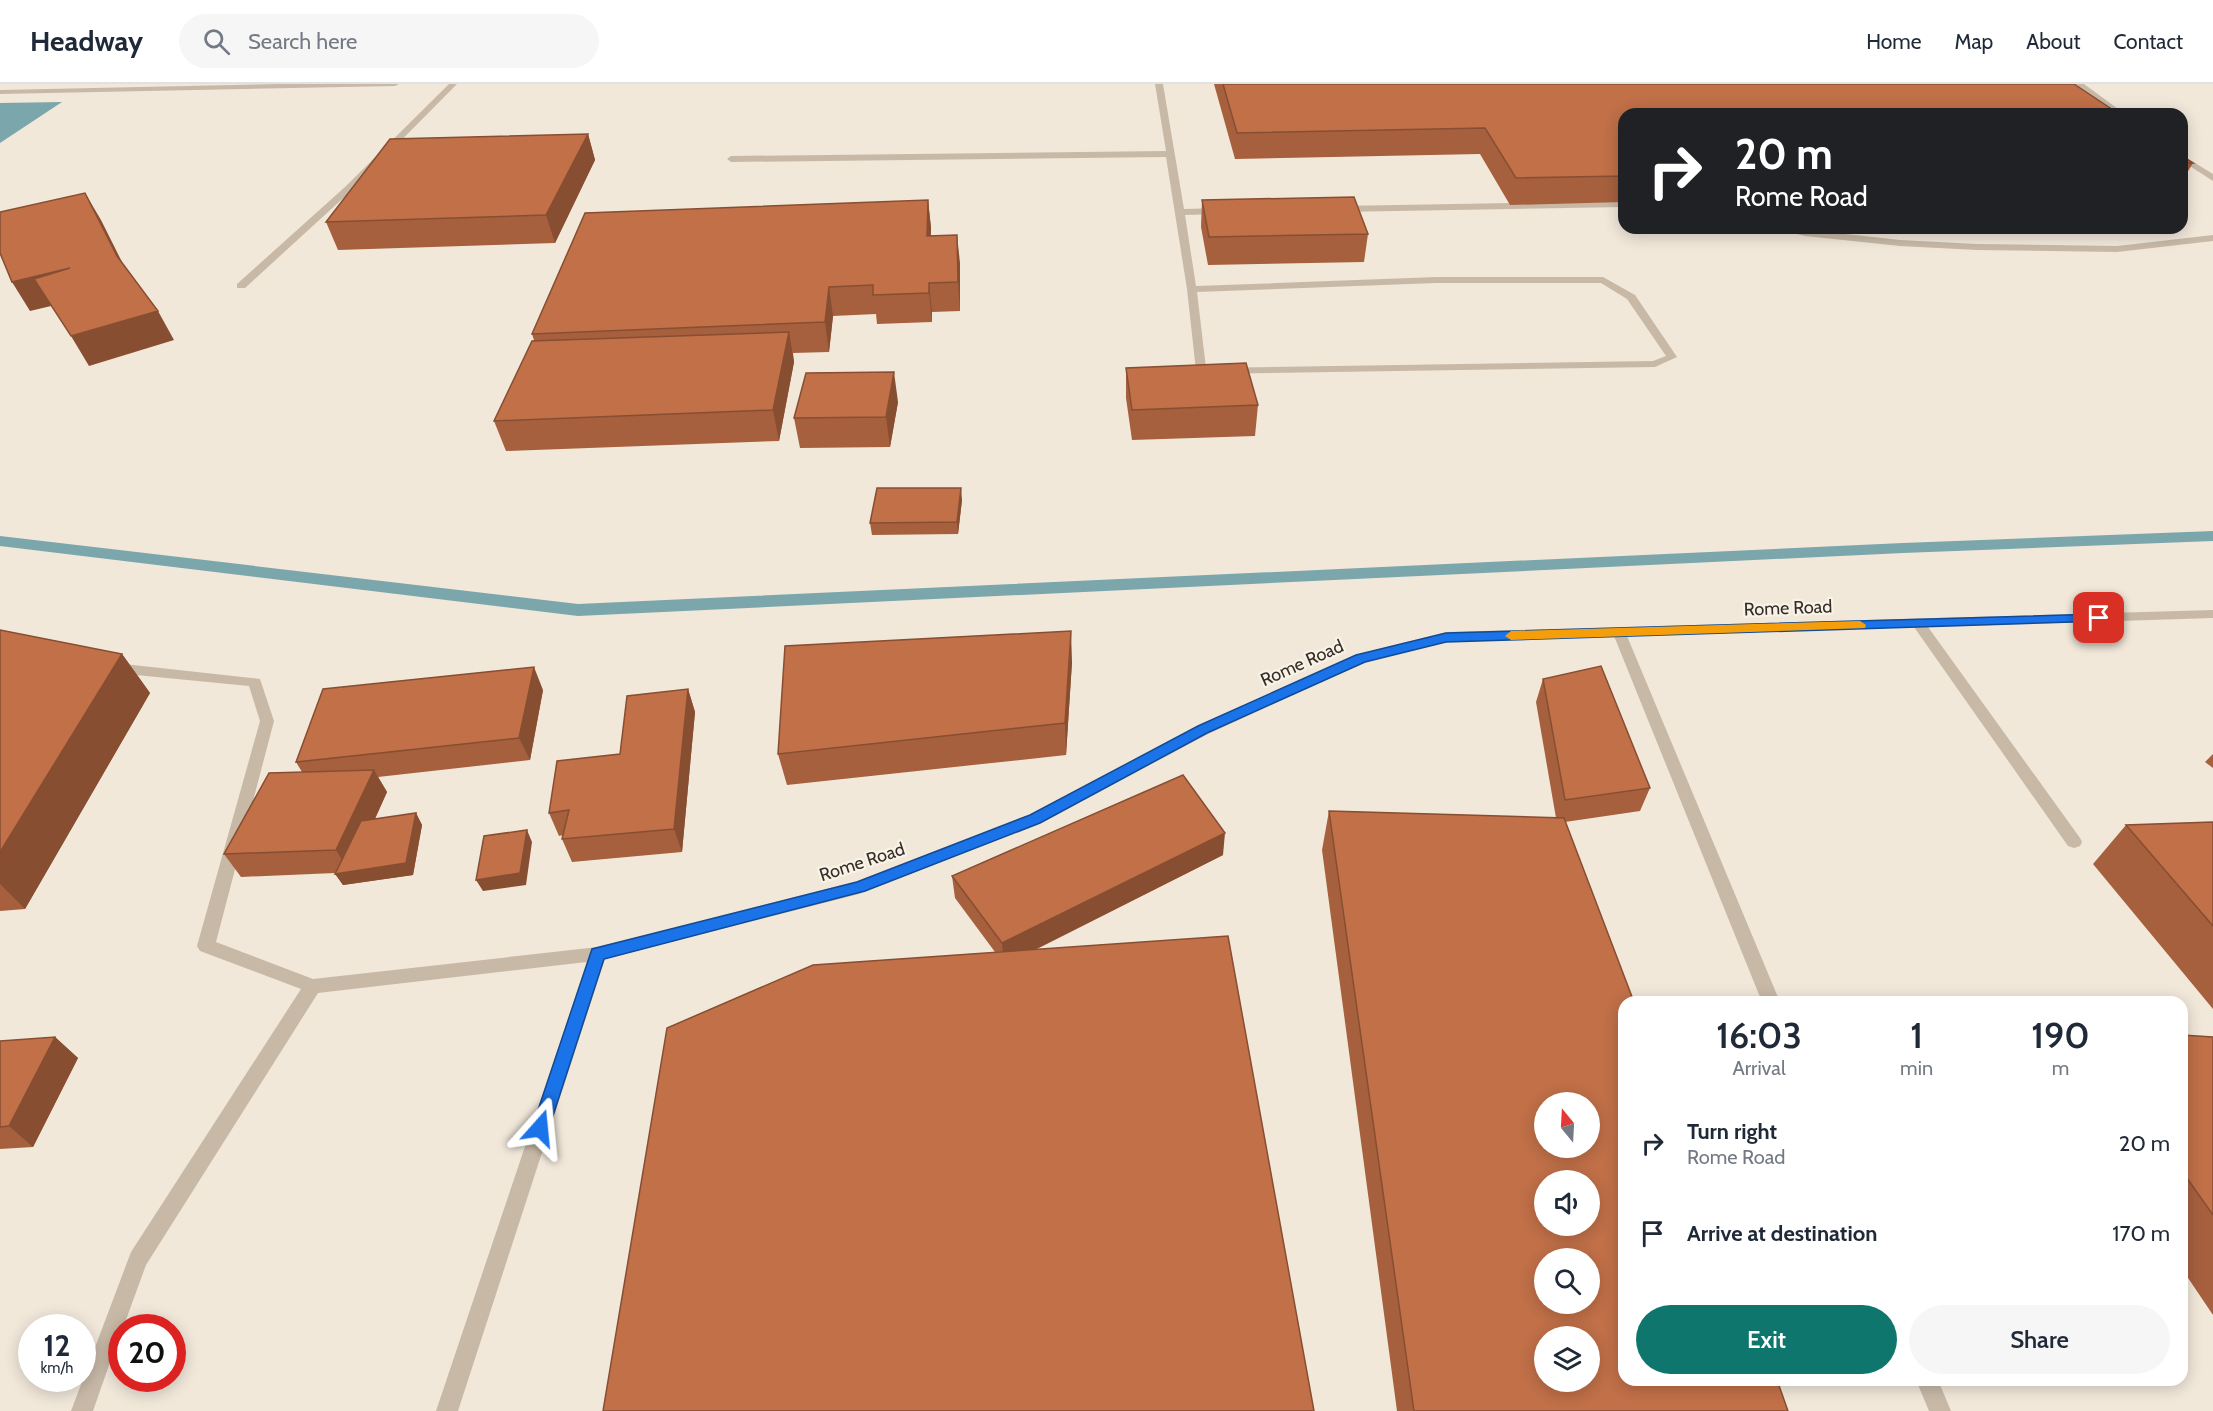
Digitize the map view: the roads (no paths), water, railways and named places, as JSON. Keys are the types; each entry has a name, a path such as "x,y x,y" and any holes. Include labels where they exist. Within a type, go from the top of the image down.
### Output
{"lane":[{"path":"0,92 395,84"},
{"path":"241,286 348,189 453,84"},
{"path":"1159,84 1192,289 1201,371 1655,364 1672,357 1631,297 1603,280 1436,280 1192,289"},
{"path":"2079,84 2113,108"},
{"path":"731,159 1170,154"},
{"path":"2188,161 2213,178"},
{"path":"1331,209 1618,204"},
{"path":"1179,212 1226,211"},
{"path":"1814,234 1977,248 2116,249 2213,238"},
{"name":"Rome Road","path":"313,986 598,954 859,887 1035,819 1203,729 1361,658 1446,637 2213,614"},
{"path":"1918,623 2074,842"},
{"path":"1619,633 1769,996"},
{"path":"82,1411 138,1259 313,986 206,946 267,721 255,682 98,666"},
{"path":"447,1411 598,954"},
{"path":"1930,1386 1940,1411"}],"water":[{"path":"62,102 0,143 0,103"}],"waterway":[{"path":"0,541 578,610 1903,548 2213,536"}]}
